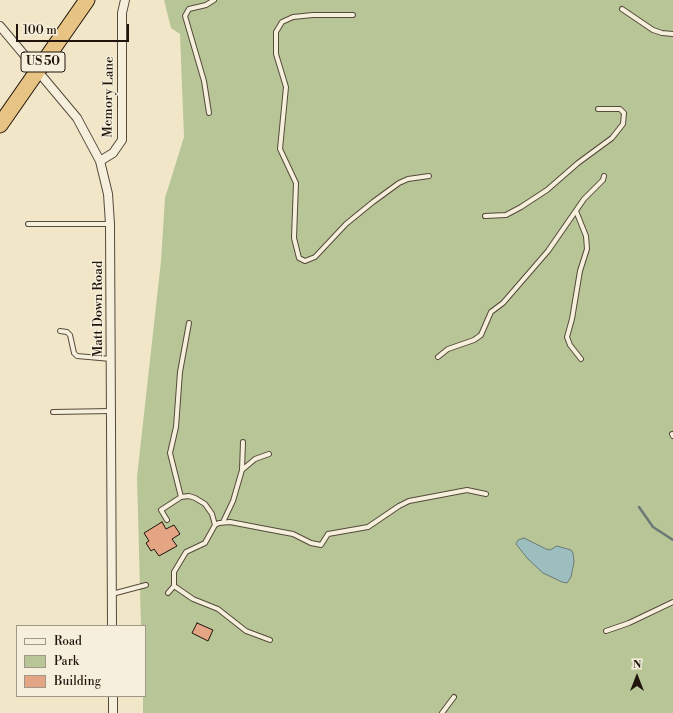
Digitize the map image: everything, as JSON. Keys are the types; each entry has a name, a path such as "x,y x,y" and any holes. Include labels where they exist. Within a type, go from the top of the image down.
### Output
{"highway":[{"name":"US 50","path":"0,125 87,0"}],"street":[{"name":"Memory Lane","path":"100,161 113,153 122,140 122,13 125,0"},
{"name":"Matt Down Road","path":"0,26 77,118 100,161 108,194 110,224 112,411 112,625"},
{"path":"113,697 113,713"}],"lane":[{"path":"209,113 204,81 185,16 189,9 206,5 214,0"},
{"path":"622,9 657,32 673,34"},
{"path":"353,16 314,15 292,17 282,22 276,32 276,54 286,87 280,149 296,183 294,238 299,258 305,261 315,256 346,224 372,202 399,183 408,179 429,176"},
{"path":"485,216 506,215 521,207 547,190 578,162 612,138 623,124 624,113 620,109 598,109"},
{"path":"438,356 448,349 474,340 482,335 491,312 503,303 548,251 576,211 603,180 604,176"},
{"path":"576,211 586,236 587,249 580,271 572,319 567,336 570,345 581,359"},
{"path":"28,224 110,224"},
{"path":"182,497 170,453 176,427 180,372 189,323"},
{"path":"60,330 70,335 74,353 77,356 111,359"},
{"path":"53,412 112,411"},
{"path":"223,522 233,501 242,470 244,442"},
{"path":"242,470 255,459 270,454"},
{"path":"168,593 174,586 174,572 186,552 205,543 215,525 223,522 234,522 293,534 311,543 321,545 328,534 368,527 379,522 399,506 409,501 467,490 486,494"},
{"path":"167,520 161,510 182,497 195,498 205,504 212,514 215,525"},
{"path":"112,594 146,585"},
{"path":"174,586 193,599 218,609 246,631 270,640"},
{"path":"606,631 629,623 673,602"},
{"path":"442,713 454,697"}],"green space":[{"path":"164,0 673,0 673,713 143,713 143,697 146,697 146,625 141,625 137,477 161,261 165,198 184,137 180,34 171,28"}],"water":[{"path":"524,538 546,549 550,550 557,546 571,550 573,553 574,562 571,577 567,583 543,573 528,559 516,544 518,540"}],"building":[{"path":"162,522 166,529 174,525 180,534 172,539 177,546 159,556 154,549 151,551 146,543 149,541 144,533"},
{"path":"197,623 213,630 208,641 192,633"}],"waterway":[{"path":"639,507 653,527 673,540"}]}
